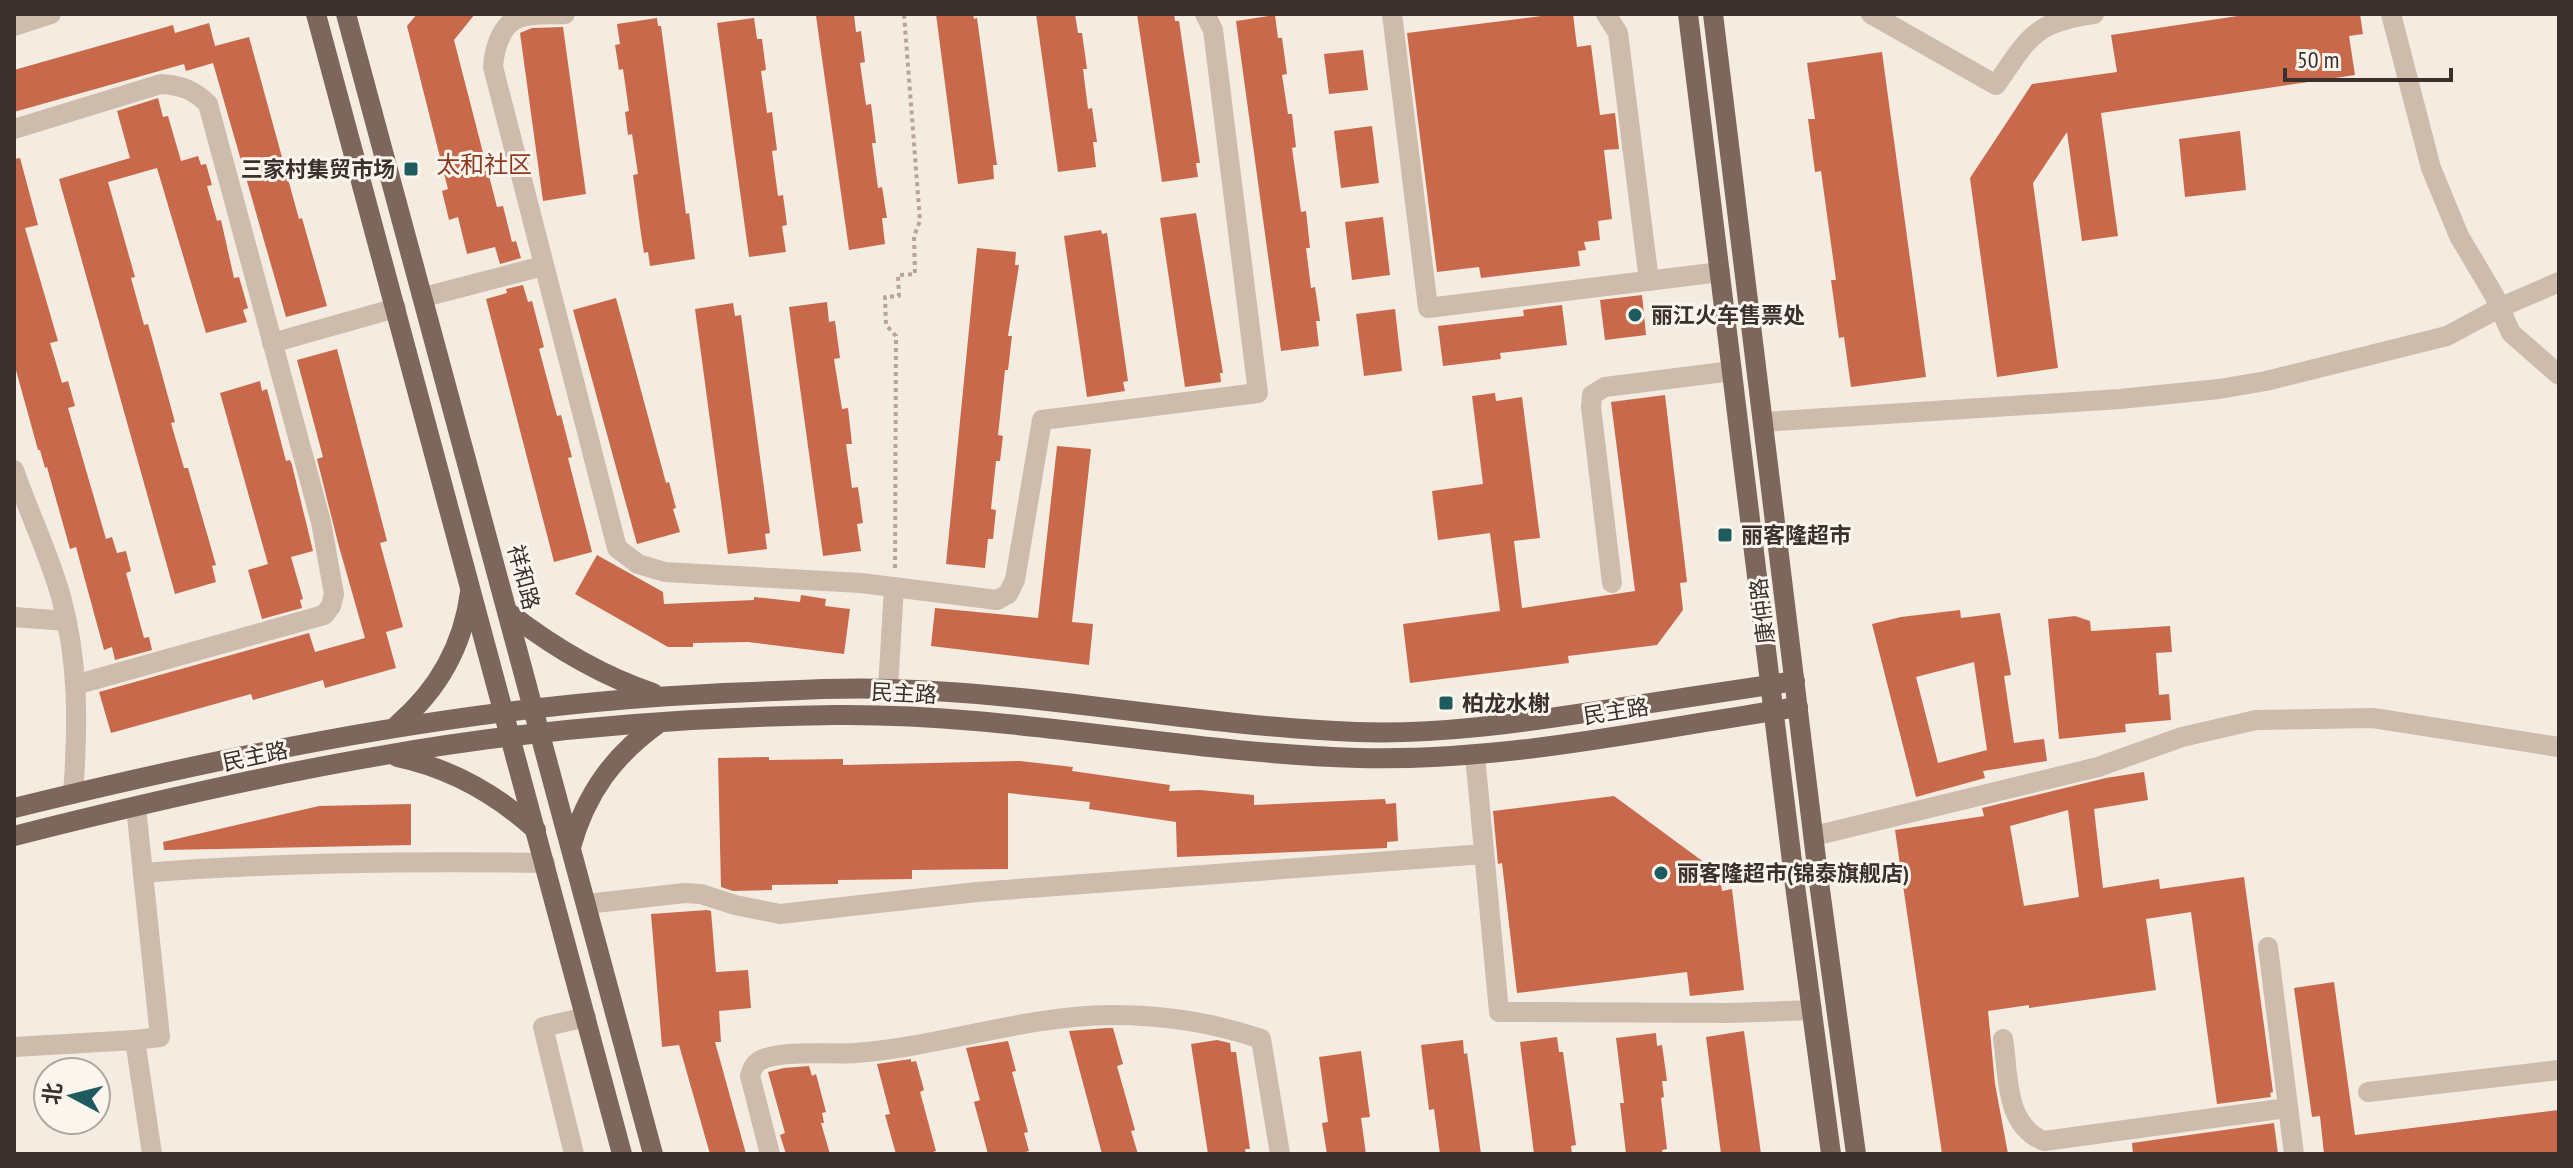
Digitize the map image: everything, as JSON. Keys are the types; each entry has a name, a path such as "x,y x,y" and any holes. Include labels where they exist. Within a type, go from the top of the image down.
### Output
{"main road":[{"path":"316,14 622,1154"},
{"name":"祥和路","path":"346,14 653,1154"},
{"name":"康仲路","path":"1688,14 1773,711 1831,1154"},
{"name":"康仲路","path":"1713,14 1856,1154"},
{"path":"396,726 430,693 454,652 462,630 471,584"},
{"path":"509,613 586,665 660,696"},
{"name":"民主路","path":"14,808 276,747 396,726 504,711 660,696 888,689 1014,697 1256,726 1404,732 1496,726 1795,681"},
{"name":"民主路","path":"14,836 282,774 385,755 541,733 659,723 887,715 1012,723 1254,752 1358,758 1475,755 1798,707"},
{"path":"571,847 584,809 603,775 619,755 659,723"},
{"path":"385,755 457,776 499,800 536,830"}],"street":[{"path":"14,26 51,14"},
{"path":"565,14 519,18 503,33 494,54 494,79 617,548 627,557 665,572 861,583 990,600 1008,594 1015,580 1042,420 1258,393 1213,30 1205,14"},
{"path":"1392,14 1428,308 1720,272"},
{"path":"1606,14 1618,33 1649,281"},
{"path":"1871,14 1996,85 2036,31 2067,18 2094,14"},
{"path":"2391,14 2431,168 2459,236 2511,333 2559,375"},
{"path":"14,129 161,84 182,86 208,104 321,522 334,594 331,606 324,615 75,685"},
{"path":"424,297 543,266"},
{"path":"1763,422 2120,399 2219,389 2313,370 2447,336 2499,308 2559,282"},
{"path":"272,343 396,308"},
{"path":"1612,583 1592,395 1605,387 1732,371"},
{"path":"14,470 53,570 66,621 75,685 77,747 73,794"},
{"path":"888,689 894,587"},
{"path":"14,617 66,621"},
{"path":"1814,836 2098,767 2182,737 2256,720 2373,718 2559,747"},
{"path":"1475,755 1499,1012 1730,1013 1812,1010"},
{"path":"14,1047 160,1037 136,807"},
{"path":"586,904 693,894 780,914 977,892 1484,854"},
{"path":"143,873 315,863 545,863"},
{"path":"2268,947 2294,1154"},
{"path":"770,1154 750,1076 753,1066 761,1060 796,1054 889,1050 1033,1022 1109,1015 1184,1019 1261,1039 1280,1154"},
{"path":"574,1154 543,1027 586,1017"},
{"path":"2003,1039 2014,1112 2028,1132 2044,1141 2288,1108"},
{"path":"135,1040 152,1154"},
{"path":"2368,1092 2559,1070"}],"path":[{"path":"894,587 896,336 886,325 885,297 899,296 898,275 915,274 914,236 920,221 904,14"}],"building":[{"path":"417,14 475,14 454,40 497,207 503,206 512,242 516,241 521,258 500,264 495,247 467,254 458,217 449,220 442,191 448,189 407,26"},
{"path":"854,14 856,32 861,31 865,62 860,63 866,105 871,104 878,188 882,187 887,218 882,218 885,244 849,250 816,16"},
{"path":"936,14 973,14 974,19 977,18 997,165 993,165 994,179 958,184"},
{"path":"1036,14 1075,14 1078,33 1082,33 1087,69 1083,69 1088,109 1092,108 1097,142 1093,142 1096,167 1058,172"},
{"path":"1137,14 1174,14 1175,21 1179,21 1200,163 1196,163 1198,177 1162,182"},
{"path":"1573,14 1577,47 1591,45 1600,115 1615,113 1619,149 1604,150 1612,219 1598,221 1600,240 1584,242 1586,250 1578,251 1580,266 1481,278 1479,267 1437,272 1407,33"},
{"path":"2251,14 2360,14 2363,34 2349,36 2355,75 2101,113 2118,236 2082,241 2067,132 2033,183 2058,368 1997,377 1970,178 2032,84 2117,72 2111,35"},
{"path":"1275,15 1287,74 1282,75 1288,114 1292,114 1296,147 1292,148 1301,212 1306,211 1311,288 1315,287 1320,321 1316,321 1319,346 1281,351 1236,21"},
{"path":"657,18 658,26 661,26 686,214 689,213 695,259 650,266 641,234 633,175 638,174 632,134 628,135 625,112 629,111 623,69 619,70 615,45 620,44 617,24"},
{"path":"754,18 757,39 762,39 766,70 761,71 767,113 772,112 777,150 772,151 778,196 783,195 787,225 782,226 786,252 749,257 717,23"},
{"path":"209,23 215,46 249,37 299,219 302,218 327,306 286,317 213,63 186,71 184,64 14,112 14,70 173,25 175,33"},
{"path":"563,27 586,194 543,201 520,33 532,28"},
{"path":"1363,50 1368,90 1329,94 1324,54"},
{"path":"1882,52 1926,377 1851,387 1844,337 1839,338 1831,280 1836,280 1821,171 1815,172 1808,119 1815,119 1807,63"},
{"path":"158,98 163,117 168,116 181,161 198,156 201,165 206,164 212,185 207,186 217,221 221,220 234,278 239,277 248,308 243,310 247,322 206,333 157,168 108,182 135,277 131,278 144,325 148,324 175,422 171,423 184,468 188,468 216,565 212,566 216,582 175,594 59,179 130,158 117,111"},
{"path":"1372,126 1379,183 1341,188 1334,131"},
{"path":"2240,131 2246,190 2185,197 2179,139"},
{"path":"20,158 38,225 25,228 58,341 50,343 62,383 68,381 75,406 68,408 106,539 112,537 117,553 126,551 131,571 126,573 144,638 149,637 152,650 115,660 112,647 104,650 76,547 70,549 14,363 14,159"},
{"path":"1196,213 1223,373 1220,373 1221,382 1185,387 1160,218"},
{"path":"1383,217 1390,275 1352,280 1345,222"},
{"path":"1101,230 1102,234 1107,233 1128,381 1123,382 1125,391 1087,397 1064,236"},
{"path":"977,248 1016,252 1015,265 1019,265 998,435 1003,436 1000,461 996,461 991,509 996,510 993,539 988,539 985,568 946,564"},
{"path":"523,285 528,302 532,301 544,347 539,349 572,457 568,458 592,552 554,562 486,299"},
{"path":"1642,295 1646,335 1605,340 1600,300"},
{"path":"616,298 666,483 669,482 680,532 637,544 573,310"},
{"path":"827,302 829,322 835,321 840,358 834,359 842,409 848,408 852,444 846,444 852,488 858,487 863,523 857,524 861,551 823,556 789,307"},
{"path":"733,303 735,316 741,315 770,533 765,534 767,549 728,554 695,309"},
{"path":"1562,305 1567,345 1500,353 1501,359 1443,366 1438,326 1524,316 1523,310"},
{"path":"1395,309 1402,371 1364,376 1356,314"},
{"path":"337,349 387,541 380,543 403,627 386,632 396,668 325,688 323,680 253,700 251,694 111,733 99,692 309,633 315,652 365,638 317,459 323,457 297,360"},
{"path":"260,381 262,391 267,389 286,461 290,460 292,465 313,551 291,557 303,599 300,600 302,608 262,619 248,570 268,564 220,393"},
{"path":"1495,393 1496,401 1522,397 1540,538 1514,541 1522,608 1635,591 1611,402 1665,395 1687,582 1680,583 1683,610 1657,645 1568,656 1569,663 1410,683 1403,624 1500,611 1490,533 1438,540 1432,491 1483,484 1472,396"},
{"path":"1057,446 1091,449 1072,622 1093,624 1089,665 931,646 935,608 1038,618"},
{"path":"597,555 663,592 664,604 754,600 754,597 800,602 801,595 826,599 825,606 850,609 844,654 748,642 693,643 693,647 668,647 575,594"},
{"path":"1960,610 1961,618 2000,613 2011,675 2004,676 2014,743 2044,739 2047,761 1983,771 1985,778 1916,797 1872,624","holes":["1974,662 1987,750 1938,763 1916,677"]},
{"path":"2075,616 2090,621 2091,631 2170,626 2172,652 2156,653 2159,695 2169,694 2171,720 2125,724 2126,732 2059,739 2048,619"},
{"path":"769,757 769,760 843,759 843,765 1020,761 1073,767 1072,771 1170,785 1169,791 1200,790 1254,795 1254,805 1385,799 1386,804 1396,803 1398,841 1387,842 1387,848 1177,857 1176,822 1089,809 1090,802 1008,793 1008,869 912,870 912,879 838,880 838,884 772,885 772,890 733,891 721,887 718,758"},
{"path":"2144,772 2148,800 2094,809 2103,888 2159,879 2160,889 2244,877 2273,1092 2270,1093 2271,1097 2217,1104 2191,912 2146,919 2156,990 1988,1011 1995,1084 2008,1154 1942,1154 1895,830 1984,816 1982,808","holes":["2068,810 2079,897 2024,906 2010,826"]},
{"path":"1614,796 1720,874 1722,891 1732,889 1744,990 1690,996 1687,972 1517,993 1493,811"},
{"path":"411,804 411,845 164,850 163,842 319,806"},
{"path":"711,911 716,972 748,970 751,1008 719,1011 721,1042 715,1042 746,1154 710,1154 679,1045 662,1047 651,914"},
{"path":"2334,982 2355,1135 2559,1110 2559,1154 2324,1154 2320,1116 2312,1117 2294,988"},
{"path":"1113,1028 1123,1064 1117,1066 1135,1130 1131,1131 1138,1154 1102,1154 1069,1031"},
{"path":"1744,1031 1761,1154 1721,1154 1706,1037"},
{"path":"1656,1033 1657,1046 1662,1045 1667,1081 1662,1081 1664,1097 1661,1098 1667,1149 1662,1150 1663,1154 1626,1154 1616,1038"},
{"path":"1557,1037 1559,1052 1563,1052 1576,1145 1571,1146 1572,1154 1534,1154 1520,1042"},
{"path":"1217,1040 1230,1043 1231,1052 1236,1052 1250,1149 1245,1149 1246,1154 1208,1154 1191,1044"},
{"path":"1463,1040 1481,1154 1440,1154 1434,1109 1429,1110 1421,1045"},
{"path":"1008,1041 1016,1071 1012,1072 1028,1132 1024,1133 1029,1151 988,1154 974,1102 980,1100 966,1048"},
{"path":"1361,1051 1370,1117 1361,1118 1366,1154 1327,1154 1322,1123 1328,1122 1319,1057"},
{"path":"911,1059 911,1062 916,1061 924,1090 920,1092 936,1151 896,1154 885,1115 890,1114 877,1064"},
{"path":"809,1066 812,1076 816,1074 826,1112 822,1113 824,1123 821,1123 830,1154 786,1154 780,1135 785,1133 768,1072"},
{"path":"2274,1123 2278,1154 2133,1154 2132,1143"}],"place":[{"name":"三家村集贸市场","path":"411,169"},
{"name":"丽江火车售票处","path":"1635,315"},
{"name":"丽客隆超市","path":"1725,535"},
{"name":"柏龙水榭","path":"1446,703"},
{"name":"丽客隆超市(锦泰旗舰店)","path":"1661,873"}],"district":[{"name":"太和社区","path":"484,164"}]}
